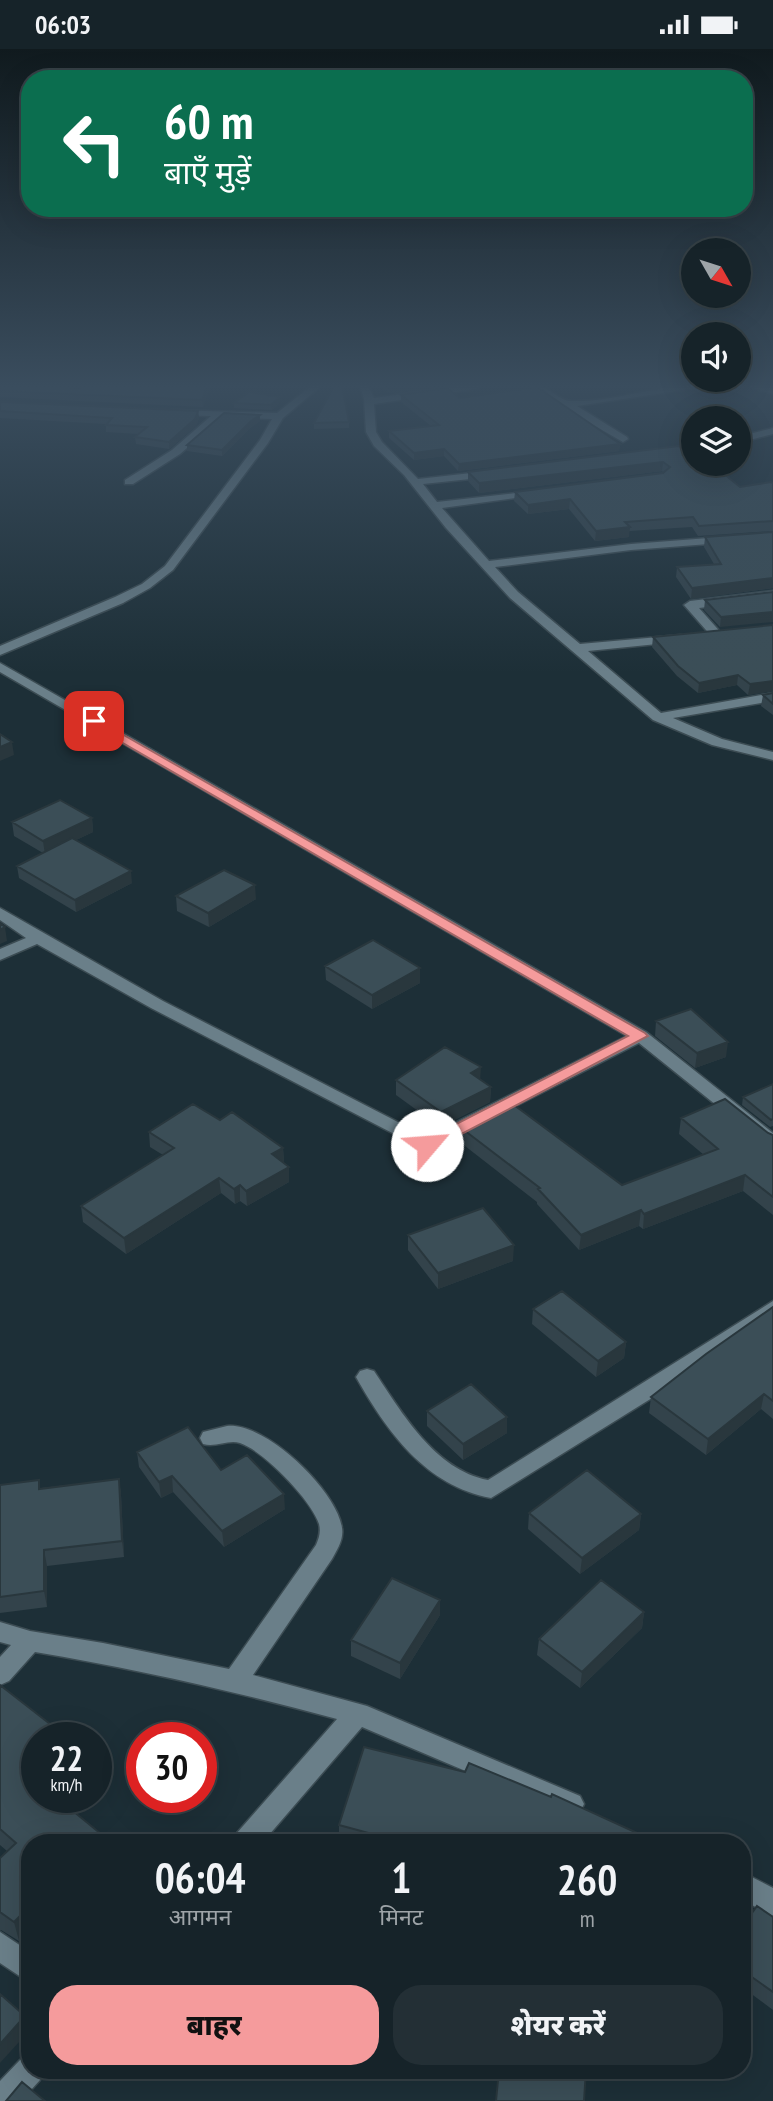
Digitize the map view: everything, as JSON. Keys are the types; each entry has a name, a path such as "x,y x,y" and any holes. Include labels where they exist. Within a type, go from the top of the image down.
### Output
{"street":[{"path":"0,652 146,586 169,568 231,482"},
{"path":"416,482 434,506 514,595 658,717 717,742 773,756"},
{"path":"434,506 555,490"},
{"path":"487,565 631,547 773,536"},
{"path":"579,648 722,634 690,605 773,595"},
{"path":"0,667 640,1036 773,1142"},
{"path":"658,717 773,697"},
{"path":"0,912 39,938 194,1024 338,1096 427,1145 640,1036"},
{"path":"0,955 39,938"},
{"path":"367,1377 407,1433 443,1470 475,1488 491,1489 682,1370 773,1308"},
{"path":"211,1438 242,1434 256,1441 276,1457 314,1497 330,1524 331,1538 324,1552 235,1681"},
{"path":"0,1632 30,1641 103,1653 235,1681 358,1714 594,1815"},
{"path":"0,1674 30,1641"},
{"path":"253,1834 358,1714"},
{"path":"751,1890 773,1903"},
{"path":"0,1946 21,1962"},
{"path":"1,2101 22,2079"}],"building":[{"path":"595,482 734,482 740,487 773,483 773,521 699,526 693,517 625,522 630,527 596,531 570,499 528,505 515,492"},
{"path":"773,532 773,578 692,588 677,567 721,564 705,537"},
{"path":"773,592 773,612 721,617 705,600"},
{"path":"773,625 773,681 750,684 738,675 699,683 678,666 653,637"},
{"path":"773,693 773,704 763,695"},
{"path":"0,734 12,742 0,747"},
{"path":"60,800 92,818 43,841 12,822"},
{"path":"72,838 131,871 75,900 17,866"},
{"path":"224,870 255,885 208,913 176,896"},
{"path":"373,940 420,968 372,995 325,966"},
{"path":"691,1009 728,1042 697,1053 656,1021"},
{"path":"445,1047 481,1067 471,1073 491,1087 441,1112 396,1080"},
{"path":"773,1084 773,1119 771,1120 743,1097"},
{"path":"506,1099 622,1185 718,1149 681,1118 725,1099 773,1135 773,1197 745,1175 644,1214 641,1210 581,1235 538,1189 540,1188 456,1124"},
{"path":"193,1104 220,1120 232,1112 283,1148 272,1154 289,1167 246,1191 240,1185 234,1189 219,1178 124,1238 81,1206 174,1148 149,1132"},
{"path":"483,1208 514,1245 438,1273 408,1235"},
{"path":"562,1291 626,1342 598,1361 533,1309"},
{"path":"773,1307 773,1401 764,1394 708,1439 651,1397 706,1354"},
{"path":"471,1384 507,1417 463,1444 427,1411"},
{"path":"188,1427 221,1470 247,1455 284,1494 222,1531 172,1476 159,1482 137,1452"},
{"path":"587,1470 641,1514 582,1558 529,1513"},
{"path":"119,1479 122,1541 44,1550 44,1591 0,1597 0,1485 39,1480 39,1489"},
{"path":"392,1578 440,1600 400,1663 351,1640"},
{"path":"601,1580 644,1612 582,1672 539,1639"},
{"path":"0,1685 47,1722 21,1722 21,1813 75,1813 101,1834 21,1834 21,1915 14,1922 0,1912 0,1858 16,1843 0,1829"},
{"path":"364,1747 465,1772 469,1763 551,1797 552,1794 639,1834 372,1834 339,1825"},
{"path":"757,1906 773,1917 773,1992 751,1976 751,1914"},
{"path":"0,1994 21,2012 21,2020 0,2044"},
{"path":"498,2079 585,2079 584,2101 496,2101"},
{"path":"22,2082 45,2101 6,2101"}],"route":[{"path":"94,721 640,1036 427,1145"}]}
